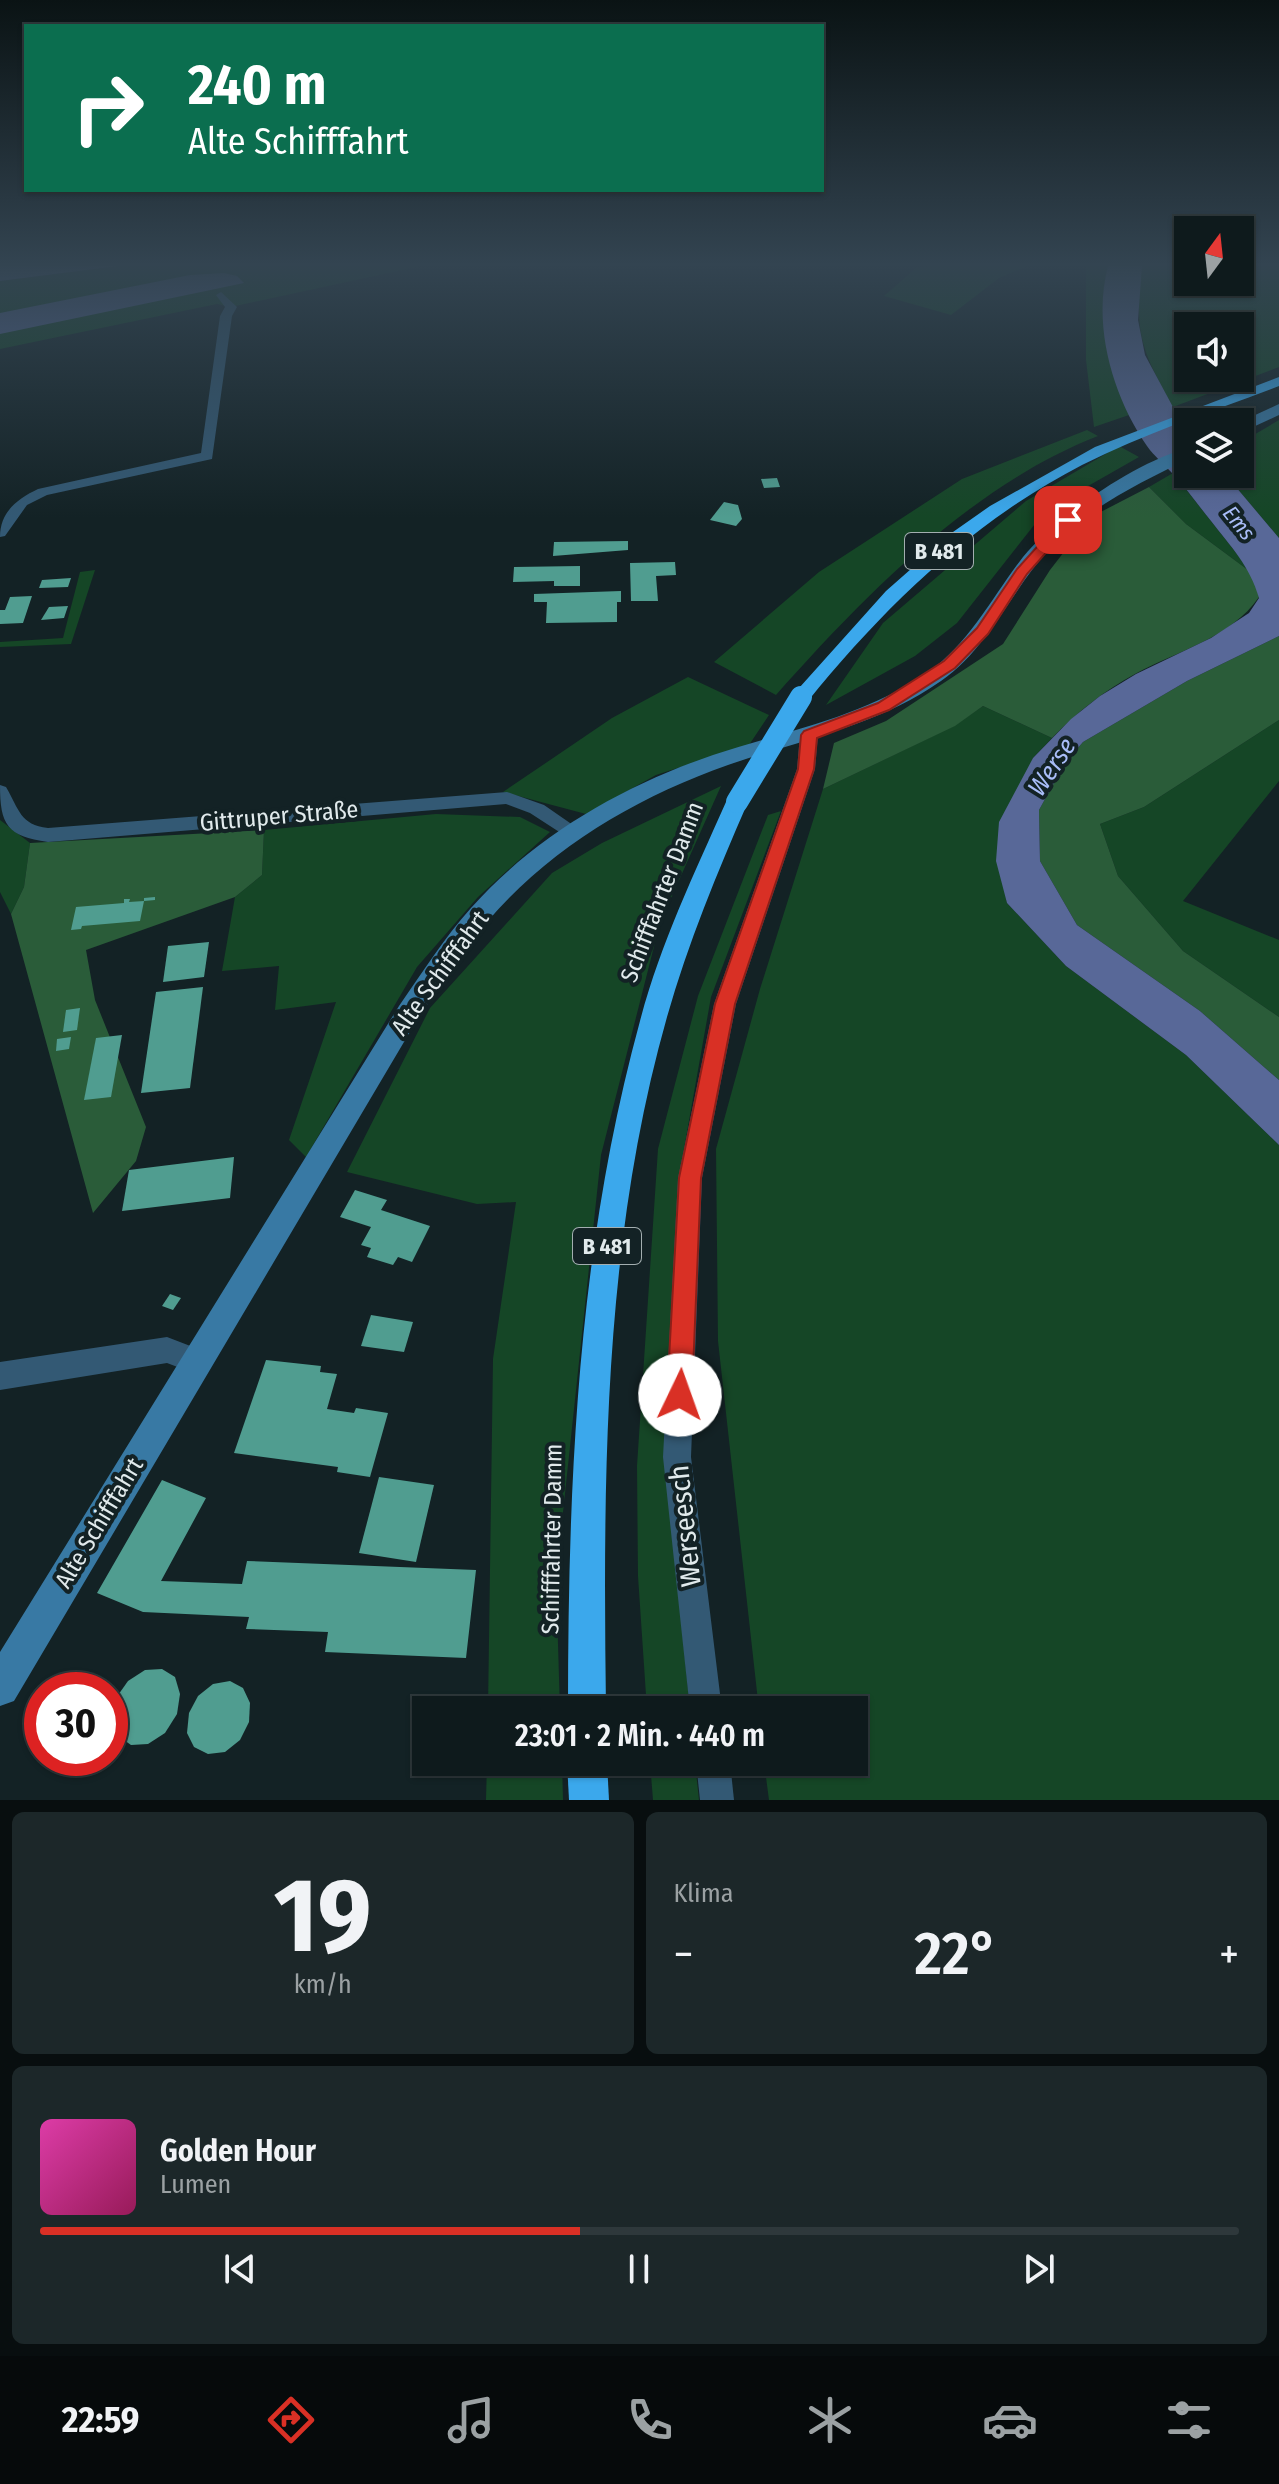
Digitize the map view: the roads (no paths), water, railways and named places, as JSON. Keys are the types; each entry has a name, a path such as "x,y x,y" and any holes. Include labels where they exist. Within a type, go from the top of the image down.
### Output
{"highway":[{"name":"Schifffahrter Damm","path":"587,1696 586,1532 590,1420 606,1257 620,1159 635,1086 672,956 702,876 737,802 801,697 864,620 970,526 1015,497 1110,446 1279,381"},
{"path":"588,1776 589,1800"}],"street":[{"path":"0,533 22,502 43,492 207,456 221,350"},
{"path":"1254,421 1279,409"},
{"name":"Alte Schifffahrt","path":"0,1687 408,1013 450,950 506,887 574,832 610,810 687,773 809,735 883,706 937,675 982,631 1022,572 1052,536 1079,512 1174,460"},
{"name":"Werseesch","path":"704,1696 677,1457 690,1178 725,1004 806,769 809,735"},
{"name":"Gittruper Straße","path":"0,791 10,818 19,828 39,835 507,798 537,809 574,832"},
{"path":"0,1376 167,1350 196,1361"},
{"path":"714,1776 717,1800"}],"water":[{"path":"1107,350 1144,350 1174,408 1174,476 1150,450 1135,427 1116,383"},
{"path":"1184,488 1237,488 1279,538 1279,636 1187,681 1083,742 1065,763 1039,810 1040,861 1077,925 1200,1011 1279,1080 1279,1145 1186,1055 1066,966 1007,903 996,861 999,822 1033,758 1071,719 1100,696 1136,674 1211,638 1249,613 1259,598 1251,576"}],"water label":[{"name":"Ems","path":"1239,523"},
{"name":"Werse","path":"1052,767"}]}
